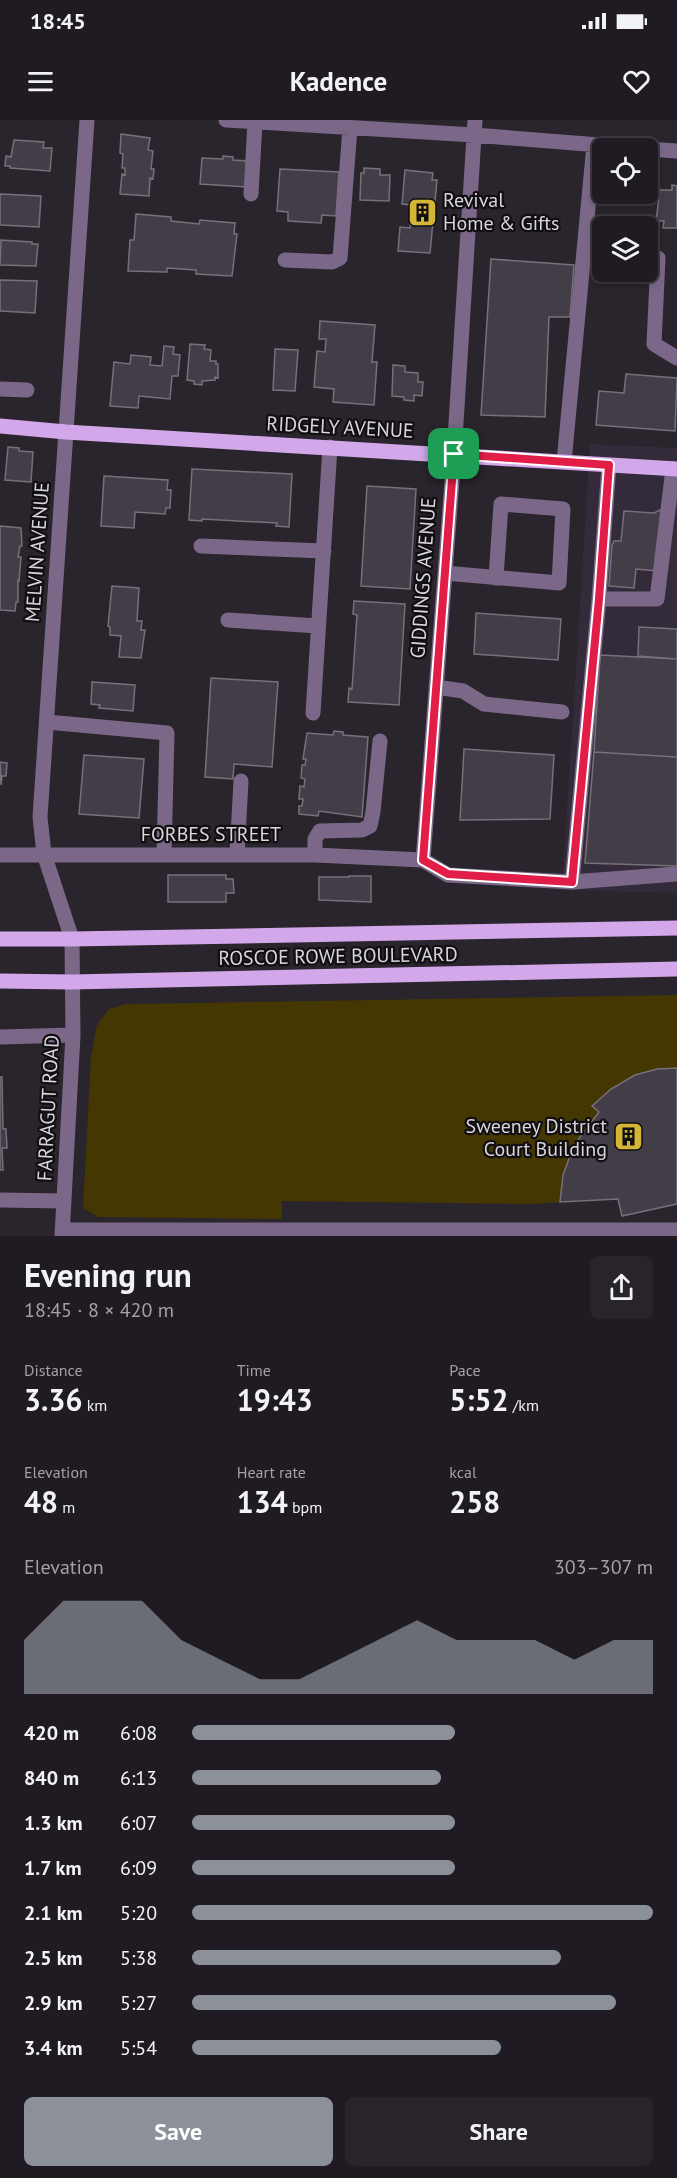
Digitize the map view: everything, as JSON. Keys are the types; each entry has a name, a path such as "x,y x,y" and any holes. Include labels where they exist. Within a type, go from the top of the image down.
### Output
{"main road":[{"name":"RIDGELY AVENUE","path":"0,426 675,469"},
{"name":"ROSCOE ROWE BOULEVARD","path":"0,939 677,928"},
{"name":"ROSCOE ROWE BOULEVARD","path":"0,981 72,982 677,969"}],"street":[{"name":"MELVIN AVENUE","path":"72,982 72,939 44,854 40,817 87,120"},
{"path":"226,120 350,128 475,128 592,145"},
{"path":"250,195 255,122"},
{"path":"285,260 332,262 340,258 350,128"},
{"name":"GIDDINGS AVENUE","path":"423,860 454,454 475,128"},
{"path":"658,150 677,151"},
{"path":"564,462 592,166"},
{"path":"657,282 654,344 677,358"},
{"path":"0,390 27,390"},
{"path":"314,712 330,447"},
{"path":"572,882 599,599 609,465"},
{"path":"599,599 657,599 675,469"},
{"path":"445,573 496,578 559,583 563,509 501,504 496,578"},
{"path":"201,546 324,551"},
{"path":"228,620 318,626"},
{"path":"436,687 463,691 484,704 562,712"},
{"path":"46,722 167,733 164,855"},
{"path":"315,855 315,839 320,831 362,830 370,826 380,741"},
{"path":"237,855 241,781"},
{"name":"FORBES STREET","path":"0,855 315,855 423,860"},
{"path":"423,860 448,874 572,882 677,874"},
{"name":"FARRAGUT ROAD","path":"62,1233 73,1035 72,982"},
{"path":"0,1037 73,1035"},
{"path":"0,1200 64,1201"},
{"path":"62,1233 677,1230"}],"shaded area":[{"path":"590,444 677,448 677,893 562,890"},
{"path":"677,995 677,1068 640,1074 622,1083 593,1105 599,1112 582,1133 571,1153 564,1175 560,1202 534,1204 282,1201 282,1219 98,1217 83,1208 91,1057 97,1025 109,1009 126,1004"}],"building":[{"path":"121,134 150,138 148,150 153,151 151,169 154,169 153,179 150,178 149,196 120,194 122,174 125,175 125,168 122,168 123,154 120,153"},
{"path":"14,140 44,142 43,148 52,148 50,171 5,166 6,156 11,157"},
{"path":"223,156 233,157 233,160 248,161 247,187 200,184 202,158 223,159"},
{"path":"364,168 380,169 380,175 390,175 389,201 360,200 361,173 364,173"},
{"path":"280,169 339,172 336,216 322,215 321,223 288,221 288,212 277,211"},
{"name":"Revival Home & Gifts","path":"405,170 433,173 432,180 437,180 430,253 398,251 400,227 410,228 412,205 402,204"},
{"path":"672,185 677,186 677,228 663,228 664,221 658,221 657,216 660,190 672,190"},
{"path":"0,194 41,196 39,227 0,225"},
{"path":"136,214 171,217 171,221 199,224 200,220 235,223 234,234 237,234 232,276 196,274 196,270 167,268 167,272 128,271 130,240 134,240"},
{"path":"1,240 38,244 36,266 0,265"},
{"path":"491,259 574,265 570,317 549,317 545,417 481,415"},
{"path":"0,280 37,281 35,313 0,311"},
{"path":"320,321 375,325 372,362 377,362 374,405 333,402 334,389 314,387 317,351 325,352 326,339 319,339"},
{"path":"190,344 205,345 204,349 211,350 210,361 216,361 218,364 218,378 202,381 202,385 187,380"},
{"path":"164,346 174,347 173,354 180,355 178,376 172,376 170,399 139,396 138,408 110,406 114,362 130,364 131,355 151,357 150,365 162,366"},
{"path":"275,349 298,350 295,391 273,390"},
{"path":"393,365 405,366 405,372 418,373 418,382 423,382 422,396 414,395 414,401 392,396"},
{"path":"626,374 677,378 675,431 596,425 599,391 624,393"},
{"path":"8,447 33,452 31,482 5,480"},
{"path":"192,469 292,474 289,527 276,526 277,523 189,520"},
{"path":"104,476 168,480 167,490 171,490 170,508 166,508 165,514 135,512 134,528 101,526"},
{"path":"367,486 416,489 410,589 361,586"},
{"path":"660,510 666,517 657,571 636,569 634,588 609,586 612,545 614,541 621,541 624,511 654,513"},
{"path":"0,526 21,528 22,546 20,546 18,557 21,557 18,602 16,602 15,611 0,610"},
{"path":"112,586 139,588 137,621 142,621 141,630 145,630 141,658 119,657 121,636 110,635 108,626"},
{"path":"354,601 405,604 399,705 348,702 349,688 352,689 357,615 353,614"},
{"path":"476,613 561,619 558,660 474,654"},
{"path":"639,627 677,629 677,659 638,656"},
{"path":"600,655 677,659 677,757 594,752"},
{"path":"211,678 278,682 272,767 234,764 233,779 205,777"},
{"path":"92,682 135,685 133,711 99,708 100,705 91,704"},
{"path":"334,731 343,732 343,735 368,737 362,817 319,811 318,816 299,814 299,806 302,806 303,799 299,799 300,786 304,787 305,779 301,778 302,765 305,765 306,759 303,759 307,733 333,735"},
{"path":"464,749 554,755 550,819 460,820"},
{"path":"594,752 677,757 677,866 585,863"},
{"path":"84,755 144,759 139,818 79,814"},
{"path":"0,762 7,763 6,776 2,776 1,785"},
{"path":"168,875 226,875 226,879 233,879 234,893 226,893 226,902 168,902"},
{"path":"371,876 371,902 319,900 319,877"},
{"name":"Sweeney District Court Building","path":"677,1068 677,1204 622,1216 618,1199 560,1202 563,1175 574,1145 599,1112 592,1106 611,1089 635,1075 657,1069"},
{"path":"0,1077 2,1077 3,1129 6,1129 7,1148 2,1148 3,1170 0,1170"}],"place":[{"name":"Revival Home & Gifts","path":"422,212"},
{"name":"Sweeney District Court Building","path":"628,1137"}],"route":[{"path":"454,454 609,465 599,599 572,882 448,874 423,860 454,454"}]}
